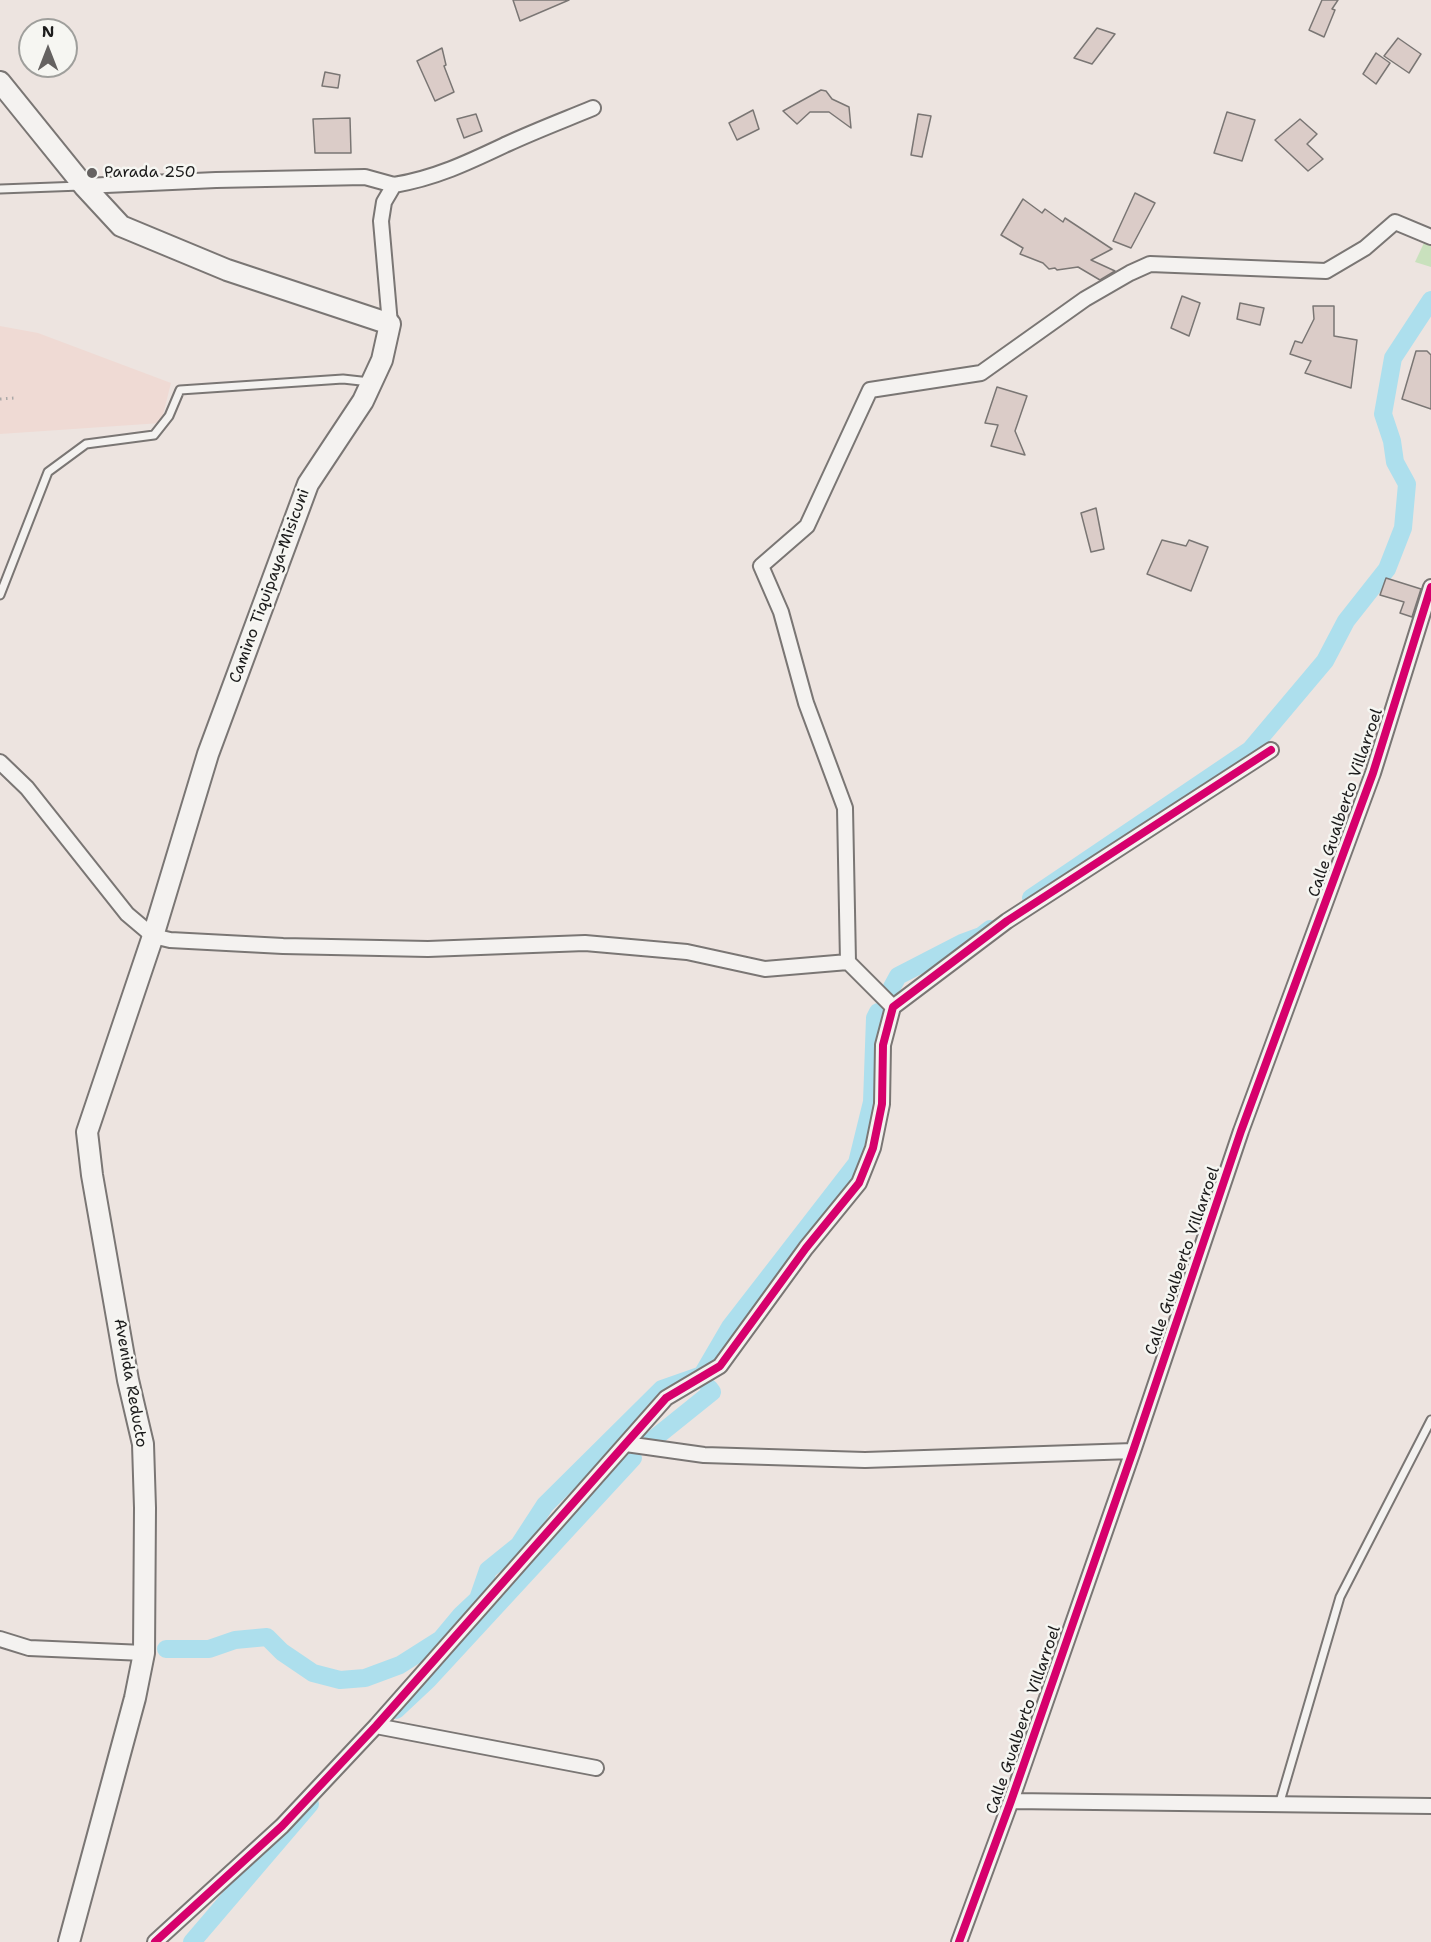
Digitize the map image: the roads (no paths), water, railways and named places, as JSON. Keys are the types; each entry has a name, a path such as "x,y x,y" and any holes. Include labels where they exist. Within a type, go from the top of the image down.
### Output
{"main road":[{"path":"0,82 84,186 121,226 227,270 390,324"},
{"name":"Camino Tiquipaya-Misicuni","path":"153,936 208,754 308,484 363,402 382,360 390,324"},
{"name":"Avenida Reducto","path":"69,1942 135,1698 144,1653 143,1444 128,1380 92,1175 87,1132 153,936"}],"street":[{"path":"84,186 365,177 394,185 412,182 472,162 507,144 593,108"},
{"path":"390,324 381,221 384,202 394,185"},
{"path":"893,1007 848,962 845,808 806,703 781,612 761,566 807,526 870,390 981,373 1085,299 1150,264 1326,271 1365,248 1395,222 1431,237"},
{"name":"Calle Gualberto Villarroel","path":"958,1942 1011,1801 1241,1131 1373,773 1431,587"},
{"path":"155,1942 282,1826 376,1726 666,1398 720,1366 806,1248 859,1183 873,1148 882,1104 884,1045 893,1007 1007,921 1271,750"},
{"path":"0,762 27,788 127,914 153,936 170,940 283,946 428,949 585,943 687,952 765,969 848,962"},
{"path":"626,1444 704,1455 865,1460 1133,1451"},
{"path":"0,1639 29,1648 144,1653"},
{"path":"376,1726 596,1768"},
{"path":"1011,1801 1431,1806"}],"lane":[{"path":"0,189 84,186"},
{"path":"0,595 48,472 86,444 154,435 169,416 180,390 343,379 372,382"},
{"path":"1279,1805 1340,1597 1431,1420"}],"waterway":[{"path":"1031,898 1250,750 1325,661 1346,621 1387,569 1403,528 1407,484 1395,462 1392,441 1383,414 1393,358 1431,300"},
{"path":"892,987 898,976 962,943 981,936 990,929"},
{"path":"166,1649 209,1649 235,1640 267,1637 282,1652 313,1673 340,1680 365,1678 400,1665 441,1639 478,1599 488,1570 519,1545 545,1505 662,1389 702,1375 730,1327 857,1163 872,1102 875,1018 878,1012"},
{"path":"646,1445 712,1392 709,1388"},
{"path":"396,1710 428,1680 633,1458"},
{"path":"192,1942 310,1804"}],"place":[{"name":"Parada 250","path":"92,173"}]}
